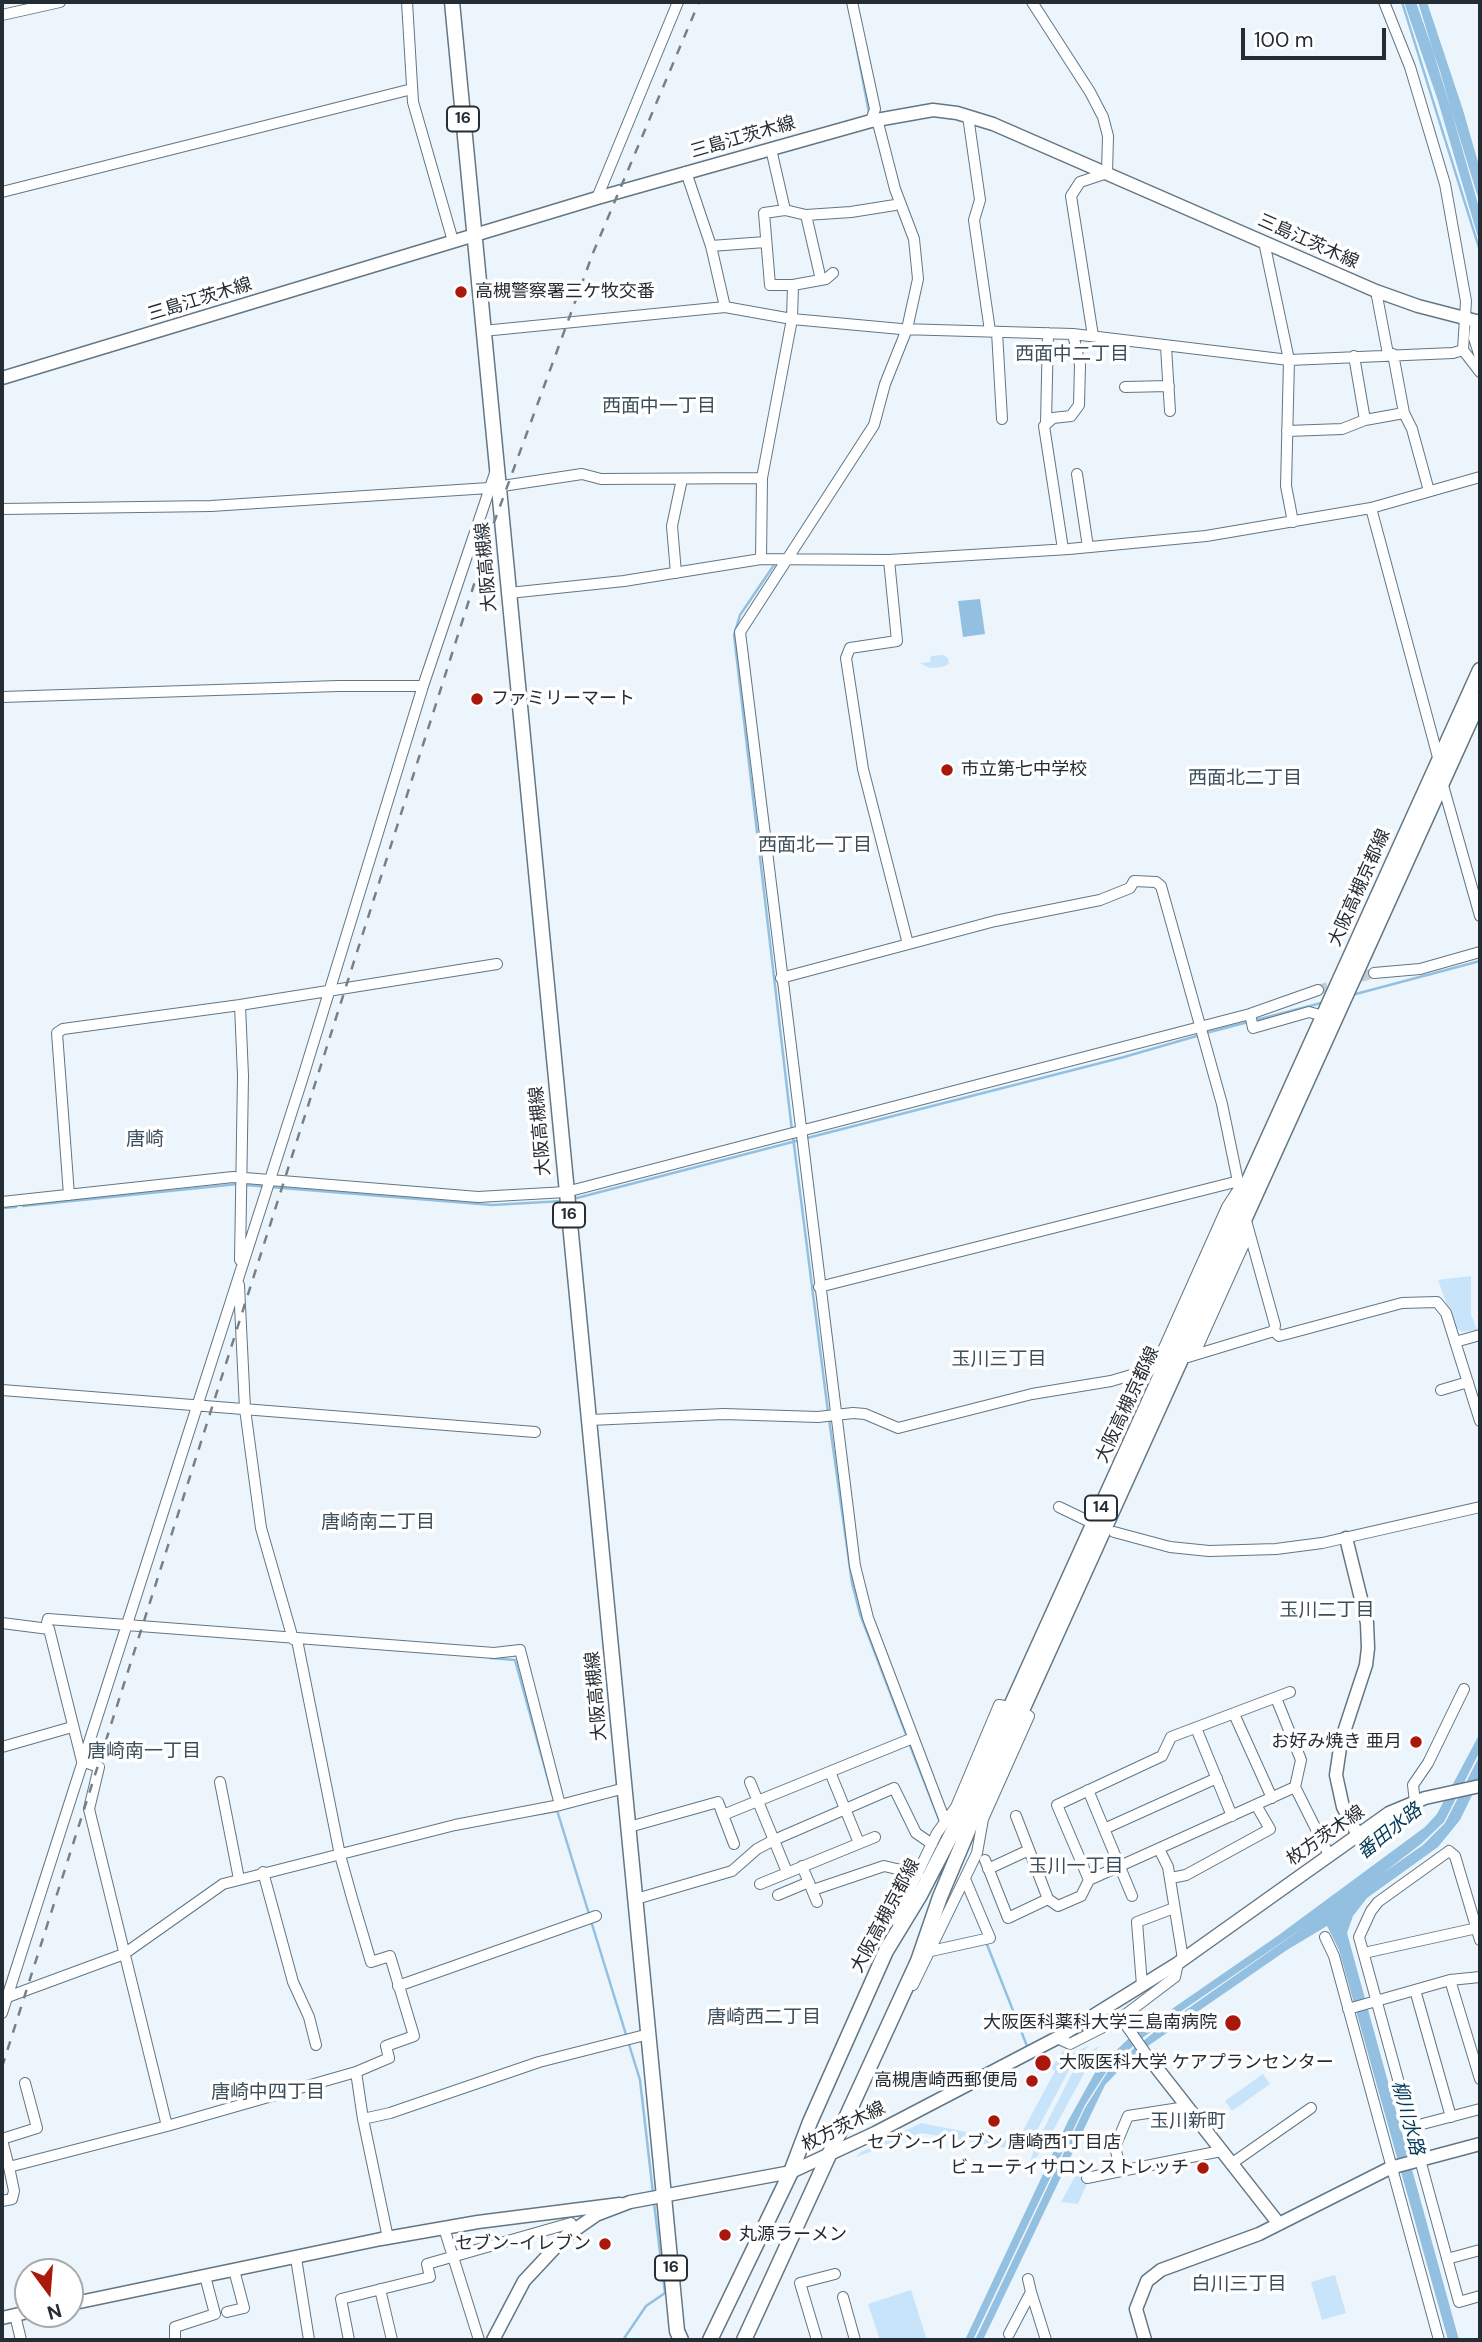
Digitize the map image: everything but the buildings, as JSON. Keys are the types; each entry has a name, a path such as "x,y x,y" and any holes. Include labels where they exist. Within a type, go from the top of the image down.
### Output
{"main road":[{"name":"大阪高槻線","path":"452,2 498,465 494,487 509,593 677,2331 681,2340"},
{"name":"三島江茨木線","path":"2,378 597,198 874,120 933,110 968,116 1107,173 1376,291 1474,320"},
{"name":"大阪高槻京都線","path":"710,2340 791,2172 810,2122 886,1951 920,1895 963,1812 1240,1190 1324,1016 1480,670"},
{"name":"大阪高槻京都線","path":"744,2340 898,2005 975,1814 1247,1226 1480,699"},
{"path":"1346,1538 1367,1623 1368,1648 1366,1665 1341,1741 1336,1775 1343,1807 1358,1835"},
{"name":"枚方茨木線","path":"493,2340 524,2281 571,2222 623,2203 791,2172 875,2133 1057,2038 1180,1961 1389,1813 1438,1795 1480,1786"},
{"path":"1149,2058 1279,2224"},
{"path":"1146,2340 1136,2309 1147,2281 1176,2263 1259,2234 1390,2168 1480,2144"},
{"path":"84,2301 444,2228 571,2222 623,2203"}],"street":[{"path":"2,15 60,2"},
{"path":"407,2 412,89 419,127 453,241"},
{"path":"597,198 678,2"},
{"path":"852,2 876,109 874,120 914,239 918,279 907,329 885,384 874,425 740,632 858,1587 945,1821"},
{"path":"1032,2 1102,117 1109,152 1107,173 1080,182 1071,196 1093,336"},
{"path":"1384,2 1410,67 1445,184 1466,301 1474,320 1474,338 1480,357"},
{"path":"2,192 412,89"},
{"path":"968,116 980,200 974,220 994,332 1002,419"},
{"path":"771,149 785,210"},
{"path":"686,173 711,246 724,307"},
{"path":"833,273 821,280 793,285 770,285 764,213 785,210 806,215 895,205"},
{"path":"806,215 821,280"},
{"path":"711,246 765,242"},
{"path":"1264,242 1289,360 1286,486 1293,522"},
{"path":"761,559 762,478 792,319 793,285"},
{"path":"1376,291 1404,413 1429,491"},
{"path":"484,331 724,307 792,319 907,329 1073,334 1289,360 1453,353 1463,349 1474,320"},
{"path":"1048,334 1048,468 1063,550"},
{"path":"1046,423 1053,418 1071,416 1079,405 1080,365 1073,334"},
{"path":"1166,347 1170,411"},
{"path":"1463,349 1480,372"},
{"path":"1354,356 1365,420"},
{"path":"1125,387 1169,386"},
{"path":"1287,431 1342,429 1365,420 1404,413"},
{"path":"2,509 211,506 494,487 582,474 601,479 762,478"},
{"path":"1077,474 1088,547"},
{"path":"509,593 676,573 761,559 889,560 1063,550 1206,536 1371,508 1480,477"},
{"path":"676,573 672,526 682,479"},
{"path":"2,2013 4,1999 331,989 423,686 494,487"},
{"path":"1371,508 1391,592 1480,916"},
{"path":"889,560 897,642 850,648 846,658 863,769 908,944"},
{"path":"2,697 338,685 423,686"},
{"path":"781,978 995,921 1100,900 1130,888 1135,881 1156,882 1161,886 1201,1027 1247,1226 1275,1325 1274,1331"},
{"path":"1374,973 1420,969 1480,952"},
{"path":"69,1195 57,1033 63,1029 240,1005 497,964"},
{"path":"2,1202 243,1177 478,1197 566,1192 1250,1014 1318,990"},
{"path":"9,2167 167,2126 355,2072 389,2058 386,2046 414,2036 390,1956 371,1962 340,1855 295,1639 261,1528 245,1409 240,1272 243,1177 240,1005"},
{"path":"1250,1014 1253,1028 1309,1013 1324,1016"},
{"path":"819,1287 1240,1190"},
{"path":"590,1420 724,1414 818,1418 865,1414 898,1428 1032,1394 1111,1381 1155,1368 1227,1207 1240,1190"},
{"path":"1247,1226 1191,1356 1274,1331"},
{"path":"1274,1331 1279,1336 1402,1303 1431,1302 1445,1310 1468,1382 1477,1398 1480,1421"},
{"path":"1455,1342 1480,1335"},
{"path":"1441,1390 1468,1382"},
{"path":"2,1390 535,1432"},
{"path":"1059,1507 1088,1521"},
{"path":"1114,1532 1170,1547 1209,1551 1276,1549 1346,1538 1480,1507"},
{"path":"82,1761 47,1627 48,1619 494,1653 520,1650 561,1805"},
{"path":"2,1623 47,1627"},
{"path":"1415,1802 1412,1785 1428,1763 1464,1689"},
{"path":"1089,1880 1057,1805 1162,1756 1171,1737 1290,1692"},
{"path":"1276,1698 1301,1760 1295,1787 1329,1854"},
{"path":"895,1920 932,1844 956,1807 999,1704 1004,1706"},
{"path":"898,2005 921,1973 977,1853 983,1819 1029,1716 1025,1714"},
{"path":"1234,1714 1272,1798"},
{"path":"2,1747 72,1727"},
{"path":"1196,1728 1232,1816"},
{"path":"723,1815 913,1738"},
{"path":"82,1761 99,1767 89,1809 167,2126"},
{"path":"830,1772 859,1843"},
{"path":"1104,1829 1217,1778"},
{"path":"220,1782 239,1879"},
{"path":"750,1782 787,1872"},
{"path":"1016,1816 1048,1899 1058,1906 1081,1896 1089,1880 1295,1787"},
{"path":"4,1999 124,1954 218,1887 239,1879 455,1825 561,1805 625,1788"},
{"path":"636,1899 733,1871 757,1849 774,1840 894,1788 916,1833 932,1844"},
{"path":"1088,1790 1132,1896"},
{"path":"629,1827 718,1802 734,1844"},
{"path":"1171,1878 1186,1875 1270,1829 1256,1805"},
{"path":"760,1884 875,1837"},
{"path":"1057,2038 1070,2043 1123,2022 1175,1977 1180,1961 1171,1878 1159,1849"},
{"path":"1030,1850 987,1864 1009,1918 1048,1899"},
{"path":"1480,1940 1455,1856 1449,1852 1371,1911 1359,1937 1374,2001 1459,2302 1480,2296"},
{"path":"802,1866 817,1902"},
{"path":"778,1895 884,1866 918,1874"},
{"path":"263,1872 293,1982 309,2017 316,2045"},
{"path":"931,1951 990,1938 965,1879"},
{"path":"1468,1900 1480,1896"},
{"path":"1142,1985 1137,1922 1174,1908"},
{"path":"398,1986 596,1916"},
{"path":"1364,1953 1477,1928"},
{"path":"1325,1937 1352,2008 1390,2168 1439,2340"},
{"path":"1352,2008 1450,1980 1480,1977"},
{"path":"1450,1980 1480,2079"},
{"path":"1415,1990 1451,2117"},
{"path":"1123,2022 1149,2058"},
{"path":"363,2119 390,2113 539,2062 649,2034"},
{"path":"355,2072 388,2238"},
{"path":"2,2201 12,2199 14,2191 2,2139 37,2128 25,2083"},
{"path":"1121,2171 1115,2147 1129,2116 1186,2107"},
{"path":"1231,2164 1311,2108"},
{"path":"1411,2127 1480,2109"},
{"path":"1087,2178 1221,2151"},
{"path":"349,2340 341,2299 430,2277 427,2264 571,2222"},
{"path":"444,2228 479,2340"},
{"path":"1447,2259 1480,2250"},
{"path":"296,2258 309,2340"},
{"path":"227,2312 244,2308 234,2270"},
{"path":"817,2340 800,2283 835,2274"},
{"path":"175,2340 175,2328 211,2318 215,2314 205,2276"},
{"path":"1028,2279 1046,2340"},
{"path":"380,2289 392,2340"},
{"path":"1009,2334 1031,2292"},
{"path":"843,2297 855,2340"}],"shaded area":[{"path":"1404,2 1416,2 1440,71 1480,211 1480,244 1438,101"},
{"path":"1418,2 1427,2 1463,110 1480,169 1480,204"},
{"path":"980,599 985,634 963,637 958,601"},
{"path":"943,655 948,658 949,664 942,667 930,668 920,663 930,662 931,656"},
{"path":"1471,1276 1471,1314 1477,1330 1462,1332 1455,1327 1438,1280"},
{"path":"1480,1733 1480,1751 1444,1822 1421,1844 1383,1873 1423,1845 1445,1823 1480,1755 1480,1779 1460,1820 1438,1847 1367,1898 1353,1916 1347,1933 1459,2340 1448,2340 1339,1950 1327,1926 1287,1950 1132,2057 1105,2085 983,2340 975,2340 1085,2108 1110,2068 1153,2033 1310,1923 1145,2036 1110,2066 1085,2105 973,2340 965,2340 1068,2121 1097,2069 1127,2040 1276,1937 1425,1827 1437,1814"},
{"path":"1090,2045 1075,2059 1027,2149 1022,2151 922,2133 856,2157 861,2152 921,2123 1017,2142 1055,2071 1051,2068 1063,2051 1071,2054"},
{"path":"1099,2046 1048,2140 1027,2172 1035,2146 1071,2075 1085,2054"},
{"path":"1263,2074 1270,2084 1232,2111 1225,2101"},
{"path":"1083,2162 1088,2181 1078,2204 1061,2202"},
{"path":"1335,2275 1346,2313 1322,2320 1311,2282"},
{"path":"911,2290 927,2340 880,2340 868,2304"}],"waterway":[{"path":"1402,2 1480,251"},
{"path":"854,34 869,113"},
{"path":"774,565 740,615 734,635 792,1131"},
{"path":"1352,995 1480,961"},
{"path":"1206,1033 1325,1002"},
{"path":"807,1138 1200,1035"},
{"path":"793,1137 828,1412"},
{"path":"573,1199 800,1140"},
{"path":"23,1206 238,1184"},
{"path":"245,1185 492,1205 563,1201"},
{"path":"2,1208 16,1207"},
{"path":"829,1419 852,1583 860,1614 907,1737"},
{"path":"490,1658 515,1660 552,1794"},
{"path":"909,1743 940,1822"},
{"path":"556,1807 589,1914"},
{"path":"533,1815 557,1811"},
{"path":"591,1921 640,2080 653,2193"},
{"path":"986,1942 1027,2046"},
{"path":"623,2340 646,2306 665,2293 654,2203"}],"tunnel":[{"path":"1318,990 1374,973"}],"railway":[{"path":"2,2067 492,528 593,253 699,2"}],"place":[{"name":"高槻警察署三ケ牧交番","path":"461,292"},
{"name":"ファミリーマート","path":"477,699"},
{"name":"市立第七中学校","path":"947,770"},
{"name":"お好み焼き 亜月","path":"1416,1742"},
{"name":"大阪医科薬科大学三島南病院","path":"1233,2023"},
{"name":"大阪医科大学 ケアプランセンター","path":"1043,2063"},
{"name":"高槻唐崎西郵便局","path":"1032,2081"},
{"name":"セブン-イレブン 唐崎西1丁目店","path":"994,2121"},
{"name":"ビューティサロン ストレッチ","path":"1203,2168"},
{"name":"丸源ラーメン","path":"725,2235"},
{"name":"セブン-イレブン","path":"605,2244"}],"district":[{"name":"西面中二丁目","path":"1072,355"},
{"name":"西面中一丁目","path":"659,407"},
{"name":"西面北二丁目","path":"1245,779"},
{"name":"西面北一丁目","path":"815,846"},
{"name":"唐崎","path":"145,1140"},
{"name":"玉川三丁目","path":"999,1360"},
{"name":"唐崎南二丁目","path":"378,1523"},
{"name":"玉川二丁目","path":"1327,1611"},
{"name":"唐崎南一丁目","path":"144,1752"},
{"name":"玉川一丁目","path":"1076,1867"},
{"name":"唐崎西二丁目","path":"764,2018"},
{"name":"唐崎中四丁目","path":"268,2093"},
{"name":"玉川新町","path":"1188,2122"},
{"name":"白川三丁目","path":"1239,2285"}],"water label":[{"name":"番田水路","path":"1390,1832"},
{"name":"柳川水路","path":"1407,2118"}]}
